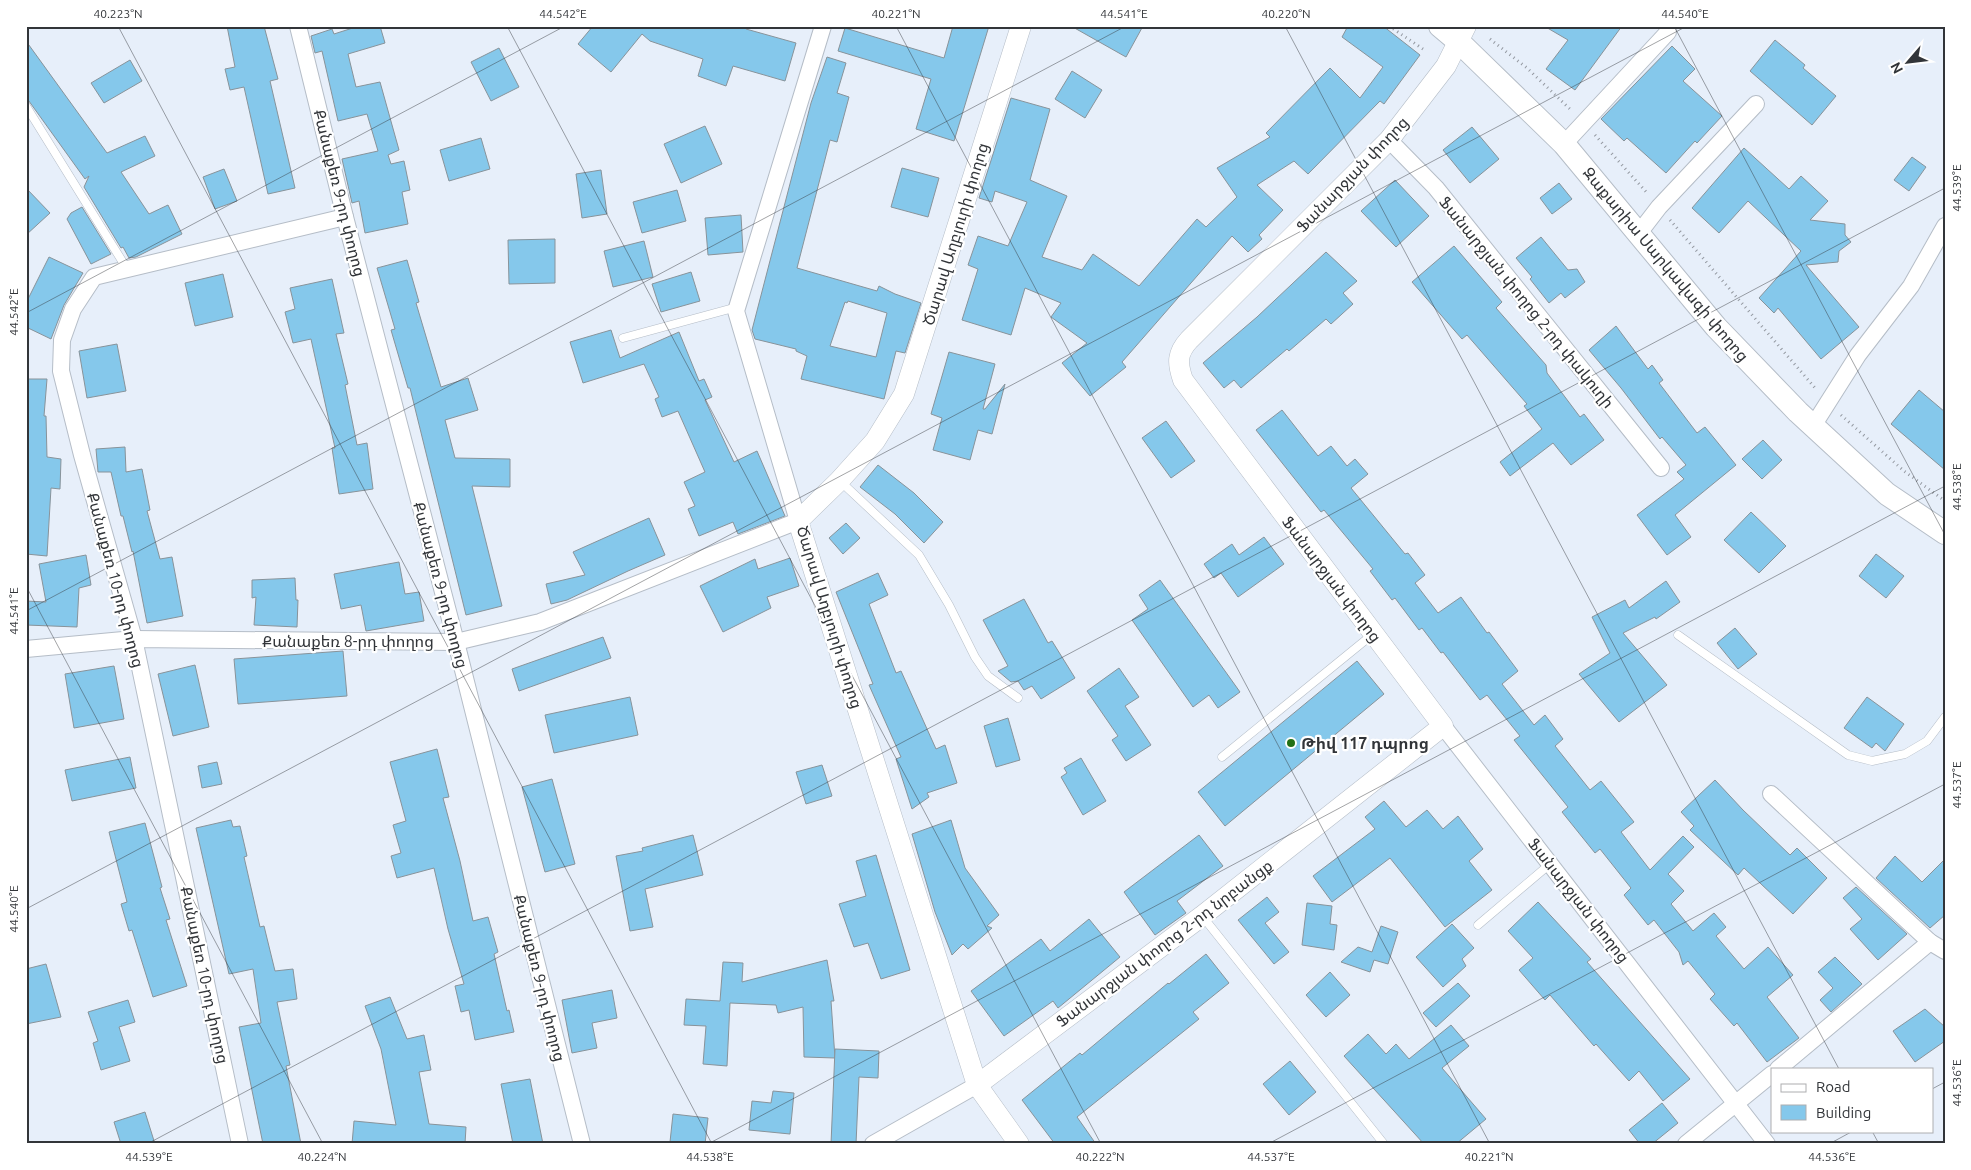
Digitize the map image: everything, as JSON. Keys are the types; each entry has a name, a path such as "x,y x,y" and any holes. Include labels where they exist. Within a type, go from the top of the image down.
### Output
{"main road":[{"name":"Զաքարիա Սարկավագի փողոց","path":"1440,26 1462,34 1564,144 1716,327 1813,426 1887,494 1945,533"}],"street":[{"name":"Քանաքեռ 9-րդ փողոց","path":"298,26 582,1144"},
{"path":"798,521 736,312 822,26"},
{"name":"Ծարավ Աղբյուրի փողոց","path":"1019,1144 977,1085 798,521 839,481 875,441 904,394 1021,26"},
{"path":"1564,144 1668,32"},
{"name":"Ֆանարջյան փողոց","path":"1462,34 1446,66 1389,140 1189,340 1182,348 1178,357 1179,369 1183,380 1373,634 1768,1144"},
{"path":"1639,234 1659,207 1756,104"},
{"name":"Ֆանարջյան փողոց 2-րդ փակուղի","path":"1389,140 1436,188 1661,468"},
{"name":"Քանաքեռ 10-րդ փողոց","path":"240,1144 134,639 82,455 61,371 62,340 73,309 94,277 345,217"},
{"path":"1813,426 1858,355 1911,286 1945,226"},
{"name":"Քանաքեռ 8-րդ փողոց","path":"26,649 134,639 456,642 540,622 798,521"},
{"name":"Ֆանարջյան փողոց 2-րդ նրբանցք","path":"873,1144 977,1085 1202,916 1443,726"},
{"path":"1771,794 1930,942 1945,951"},
{"path":"1779,1068 1930,942"},
{"path":"1686,1144 1771,1075"}],"lane":[{"path":"26,106 127,269"},
{"path":"623,338 737,307"},
{"path":"839,481 919,555 949,605 975,657 988,676 1018,698"},
{"path":"1222,757 1373,634"},
{"path":"1678,635 1848,755 1872,761 1905,754 1927,740 1945,717"},
{"path":"1478,925 1550,864"},
{"path":"1202,916 1384,1144"}],"path":[{"path":"1389,26 1423,49"},
{"path":"1490,39 1527,68 1585,123 1827,403 1904,471 1945,501"}],"building":[{"path":"227,26 264,26 278,79 270,81 295,188 268,194 244,87 230,90 225,69 235,67"},
{"path":"359,26 380,26 385,43 348,54 356,87 380,82 399,150 388,155 391,164 404,161 410,190 402,192 408,224 365,233 359,201 352,203 342,159 378,151 367,114 338,121 322,51 315,53 311,36 332,29 334,34"},
{"path":"593,26 747,26 746,29 796,43 785,81 733,66 726,86 698,76 703,59 650,41 642,34 611,72 578,44"},
{"path":"953,26 989,26 954,141 916,129 931,79 838,51 845,28 944,58"},
{"path":"1071,26 1143,26 1126,57"},
{"path":"1348,26 1383,26 1420,55 1384,104 1380,101 1308,174 1294,161 1257,185 1283,210 1259,235 1262,239 1248,252 1232,236 1122,362 1126,367 1090,396 1062,363 1087,343 1051,317 1061,303 1025,288 1011,335 962,320 978,269 968,265 978,236 1008,246 1027,202 995,191 992,202 979,198 1011,98 1050,109 1030,180 1067,196 1042,257 1082,270 1093,254 1139,286 1197,219 1206,227 1237,197 1217,168 1270,137 1266,133 1330,68 1360,98 1383,67 1342,37"},
{"path":"1544,26 1622,26 1575,90 1546,69 1568,40"},
{"path":"1775,40 1805,65 1803,68 1836,96 1812,125 1750,71"},
{"path":"26,41 107,153 145,136 155,156 121,172 149,214 168,205 182,234 136,257 129,258 84,187 89,176 85,179 26,97"},
{"path":"1672,46 1695,69 1683,81 1722,116 1697,143 1695,141 1666,173 1627,138 1624,141 1601,119"},
{"path":"499,48 519,87 491,101 471,62"},
{"path":"827,57 846,63 837,93 849,97 837,142 830,140 797,268 877,291 879,286 921,303 905,353 896,351 884,399 801,379 807,356 796,351 796,349 755,339 752,330 811,103","holes":["848,301 887,313 876,357 830,346 845,302 847,303"]},
{"path":"130,60 142,81 104,103 91,83"},
{"path":"1072,71 1102,90 1085,118 1055,99"},
{"path":"705,126 722,164 681,183 664,144"},
{"path":"1472,127 1499,159 1470,183 1443,150"},
{"path":"481,138 490,169 449,181 440,150"},
{"path":"1744,148 1789,189 1801,176 1828,201 1810,220 1845,224 1845,235 1851,242 1839,251 1838,262 1806,265 1859,327 1821,359 1778,308 1774,313 1759,298 1801,251 1748,201 1719,233 1692,208"},
{"path":"1912,157 1926,167 1909,191 1894,180"},
{"path":"902,168 939,178 928,217 891,207"},
{"path":"224,169 237,201 215,209 203,177"},
{"path":"601,170 607,214 582,218 576,174"},
{"path":"1395,180 1429,216 1396,247 1361,211"},
{"path":"1559,183 1572,199 1552,214 1540,198"},
{"path":"26,188 50,213 26,235"},
{"path":"677,190 686,221 642,233 633,202"},
{"path":"82,207 111,254 91,264 67,219 71,213"},
{"path":"741,215 743,252 708,255 705,218"},
{"path":"1541,237 1568,270 1577,269 1585,282 1565,298 1561,293 1549,303 1530,279 1532,277 1516,258"},
{"path":"555,239 555,283 509,284 508,240"},
{"path":"644,241 653,277 613,287 604,251"},
{"path":"1454,246 1502,302 1496,308 1546,365 1547,373 1580,417 1584,414 1604,440 1571,465 1553,443 1510,476 1500,462 1542,429 1524,406 1527,404 1467,335 1462,339 1412,282"},
{"path":"1326,252 1357,281 1343,293 1353,304 1331,324 1326,319 1289,351 1287,349 1241,388 1234,380 1224,388 1203,363 1257,317"},
{"path":"49,257 83,273 64,305 51,339 26,327 26,303"},
{"path":"407,260 419,302 416,303 441,387 468,378 478,410 445,420 455,458 510,459 510,487 472,486 502,606 466,615 410,388 408,388 391,330 395,329 377,268"},
{"path":"691,272 700,301 661,312 652,284"},
{"path":"223,274 233,317 195,326 185,283"},
{"path":"332,279 344,333 336,334 348,384 345,385 357,445 367,443 373,489 339,494 332,448 335,448 311,339 293,343 285,312 295,309 290,288"},
{"path":"1616,326 1648,369 1652,365 1663,380 1659,383 1697,433 1705,427 1736,465 1675,515 1691,537 1667,555 1637,515 1684,479 1677,472 1686,465 1662,437 1660,439 1589,350"},
{"path":"611,330 620,358 679,332 699,381 704,379 712,397 705,400 734,462 757,451 785,516 738,534 733,522 699,536 688,509 695,506 684,482 705,472 678,411 662,417 655,399 659,397 644,364 583,383 570,342"},
{"path":"117,344 126,391 87,398 79,351"},
{"path":"949,352 995,364 983,409 985,409 1005,384 992,434 978,430 970,460 933,450 942,418 931,414"},
{"path":"26,379 47,379 44,416 46,416 47,457 61,459 60,489 51,488 47,556 26,554"},
{"path":"1919,390 1945,412 1945,470 1891,424"},
{"path":"1282,410 1318,456 1331,446 1347,466 1355,459 1368,474 1351,488 1405,554 1408,553 1425,575 1415,583 1438,613 1461,597 1518,671 1502,684 1534,725 1545,715 1563,739 1555,746 1590,790 1601,781 1634,822 1621,832 1650,870 1683,836 1694,847 1668,874 1684,891 1671,904 1693,931 1714,913 1726,927 1716,936 1744,969 1768,947 1793,975 1767,997 1799,1038 1767,1062 1737,1023 1734,1026 1710,999 1715,994 1688,961 1683,965 1679,952 1654,920 1648,925 1624,895 1631,888 1600,849 1595,853 1562,812 1568,807 1514,740 1520,736 1487,695 1480,700 1422,628 1419,630 1395,598 1392,600 1370,571 1373,569 1324,510 1321,512 1256,430"},
{"path":"1166,421 1195,461 1171,478 1142,438"},
{"path":"1763,440 1782,460 1762,479 1742,459"},
{"path":"125,447 126,472 142,469 150,510 147,511 160,559 172,557 183,616 147,623 133,551 123,516 121,516 111,472 98,472 96,449"},
{"path":"878,465 914,493 943,522 924,543 895,514 860,487"},
{"path":"1751,512 1786,546 1759,573 1724,540"},
{"path":"649,518 665,555 567,600 551,604 546,584 585,575 573,552"},
{"path":"846,523 860,538 843,554 829,538"},
{"path":"1264,537 1284,564 1238,597 1221,573 1214,578 1204,564 1232,544 1239,555"},
{"path":"1876,554 1904,576 1886,598 1859,576"},
{"path":"86,555 91,585 79,588 77,627 26,625 26,601 46,602 39,564"},
{"path":"790,558 799,586 767,597 771,608 723,632 700,586 755,559 758,569"},
{"path":"399,562 405,594 419,592 424,621 366,631 361,605 341,609 334,574"},
{"path":"878,573 888,595 869,604 896,673 901,671 936,749 945,745 957,783 927,793 929,797 912,809 896,759 901,757 869,685 873,684 836,592"},
{"path":"295,578 296,600 298,600 297,627 254,625 256,597 252,598 252,580"},
{"path":"1160,580 1240,692 1218,708 1209,695 1193,707 1132,620 1148,609 1139,595"},
{"path":"1666,581 1680,602 1656,619 1655,617 1623,633 1667,685 1619,722 1579,674 1610,653 1592,617 1625,600 1629,608"},
{"path":"1024,599 1048,643 1052,641 1075,678 1041,699 1032,686 1024,690 1018,681 1011,682 998,671 1008,666 983,620"},
{"path":"1735,628 1757,654 1738,669 1717,643"},
{"path":"603,637 611,658 519,691 512,669"},
{"path":"343,651 347,696 238,704 234,659"},
{"name":"Թիվ 117 դպրոց","path":"1357,661 1384,694 1225,826 1198,792"},
{"path":"195,665 209,727 173,736 158,674"},
{"path":"114,666 124,719 74,728 65,674"},
{"path":"1119,668 1139,697 1125,706 1151,745 1126,761 1112,740 1118,736 1087,691"},
{"path":"630,697 638,735 554,753 545,715"},
{"path":"1867,697 1904,724 1885,751 1876,743 1872,748 1844,728"},
{"path":"1008,718 1020,760 996,767 984,726"},
{"path":"437,749 449,797 443,798 460,861 473,921 488,917 498,952 494,954 507,1011 509,1010 514,1032 475,1040 469,1010 461,1012 455,986 464,984 448,929 434,868 397,878 391,856 401,853 393,825 406,821 390,762"},
{"path":"130,757 136,788 72,801 65,770"},
{"path":"1081,758 1106,801 1083,815 1061,777 1067,773 1064,768"},
{"path":"217,762 222,784 202,788 198,766"},
{"path":"822,765 832,796 806,804 796,772"},
{"path":"552,779 575,864 545,872 522,787"},
{"path":"1715,780 1790,855 1797,848 1827,878 1793,914 1744,868 1738,875 1690,830 1694,826 1681,812"},
{"path":"1384,801 1406,827 1427,810 1443,829 1458,816 1483,849 1469,861 1492,890 1445,927 1390,858 1332,902 1313,876 1375,829 1365,817"},
{"path":"231,820 233,827 240,826 247,856 244,857 260,927 264,926 275,971 293,969 297,999 277,1002 290,1065 286,1066 301,1144 263,1144 239,1027 261,1023 253,969 229,974 196,828"},
{"path":"951,820 965,868 999,915 987,926 992,928 968,949 963,944 952,955 935,912 912,834"},
{"path":"145,823 162,887 160,888 170,919 166,920 187,986 153,997 132,930 129,931 121,904 127,902 109,832"},
{"path":"693,835 703,875 645,889 653,927 630,931 616,856 643,851 642,848"},
{"path":"1199,835 1223,866 1177,901 1186,913 1155,935 1124,892"},
{"path":"876,855 910,970 881,979 868,943 854,947 839,904 866,896 856,861"},
{"path":"1895,856 1922,882 1945,859 1945,915 1930,928 1876,878"},
{"path":"1856,887 1907,934 1878,960 1850,929 1862,919 1843,898"},
{"path":"1267,897 1279,912 1265,923 1289,952 1274,964 1238,920"},
{"path":"1538,902 1591,959 1587,962 1690,1079 1663,1101 1639,1071 1629,1081 1596,1044 1594,1046 1550,995 1545,1000 1519,970 1533,958 1508,931"},
{"path":"1307,903 1332,906 1330,924 1337,925 1334,950 1302,945"},
{"path":"1089,919 1120,957 1058,1008 1053,1001 1004,1036 971,991 1041,939 1050,951"},
{"path":"1452,924 1474,948 1462,959 1466,966 1443,987 1416,957"},
{"path":"1381,926 1398,932 1388,964 1374,960 1370,972 1341,962 1358,947 1372,952"},
{"path":"1206,954 1229,983 1193,1012 1199,1019 1077,1117 1096,1144 1055,1144 1022,1100 1080,1053 1082,1055 1168,983"},
{"path":"1835,957 1862,984 1831,1012 1820,1000 1833,988 1818,972"},
{"path":"827,960 834,1001 831,1001 835,1058 804,1057 803,1007 778,1013 776,1005 730,1003 727,1066 703,1064 706,1026 684,1025 686,999 720,1001 723,962 743,963 742,982"},
{"path":"46,964 61,1017 26,1024 26,969"},
{"path":"1330,972 1350,995 1326,1017 1306,995"},
{"path":"1458,983 1470,996 1436,1027 1423,1013"},
{"path":"612,990 617,1018 592,1023 597,1048 572,1053 562,1000"},
{"path":"390,997 407,1039 424,1035 431,1070 419,1072 429,1124 466,1127 465,1144 352,1144 354,1121 396,1125 381,1049 365,1006"},
{"path":"128,1000 135,1022 119,1027 130,1061 101,1070 93,1043 98,1041 88,1012"},
{"path":"1925,1009 1945,1027 1945,1041 1915,1062 1893,1031"},
{"path":"1451,1025 1469,1046 1442,1068 1486,1119 1456,1144 1424,1144 1344,1056 1368,1034 1386,1054 1396,1044 1409,1059"},
{"path":"835,1049 879,1051 878,1078 859,1077 856,1144 831,1144"},
{"path":"1290,1061 1316,1092 1289,1115 1263,1084"},
{"path":"530,1079 543,1144 513,1144 501,1084"},
{"path":"773,1091 794,1093 790,1134 749,1130 752,1101 771,1103"},
{"path":"1662,1103 1678,1123 1652,1144 1640,1144 1629,1130"},
{"path":"145,1112 155,1144 121,1144 114,1122"},
{"path":"673,1114 708,1118 705,1144 670,1142"}],"place":[{"name":"Թիվ 117 դպրոց","path":"1291,743"}]}
